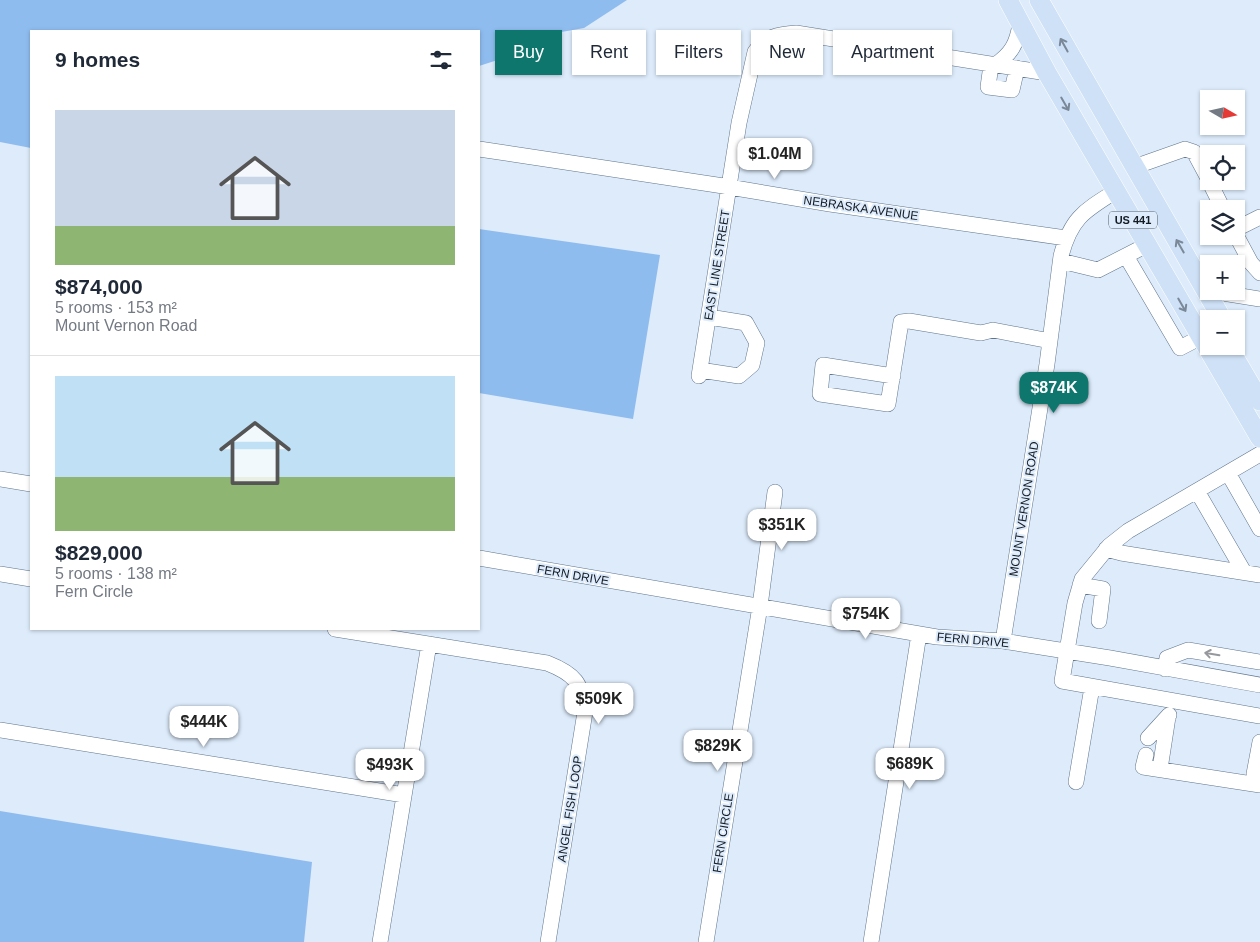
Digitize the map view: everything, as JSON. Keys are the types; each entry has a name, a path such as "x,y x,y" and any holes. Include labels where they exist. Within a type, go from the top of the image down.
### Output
{"main road":[{"name":"US 441","path":"1008,0 1047,73 1148,245 1200,329"},
{"name":"US 441","path":"1039,0 1134,167 1200,278"},
{"path":"1047,73 1071,80 1092,94"},
{"path":"1118,194 1140,208 1181,278 1189,287 1200,289"},
{"name":"US 441","path":"1215,355 1260,438"},
{"path":"1232,355 1260,402"},
{"path":"1244,355 1260,383"}],"street":[{"path":"993,65 1005,59 1013,50 1018,39 1020,24"},
{"name":"EAST LINE STREET","path":"709,317 746,323 757,343 752,365 739,376 700,373 739,123 755,52 760,44 773,36 796,33 993,65"},
{"path":"993,65 988,87 1012,90 1017,68"},
{"path":"993,65 1047,73"},
{"name":"NEBRASKA AVENUE","path":"480,149 830,204 1066,238"},
{"path":"1134,167 1185,149 1194,152 1200,164"},
{"name":"MOUNT VERNON ROAD","path":"1003,641 1066,238 1073,224 1081,215 1118,194"},
{"path":"1245,224 1260,217"},
{"path":"1061,261 1098,270 1148,245"},
{"path":"1241,245 1251,263 1260,274"},
{"path":"1126,256 1180,348 1200,339"},
{"path":"1245,297 1260,299"},
{"path":"893,376 824,366 820,394 888,404 893,376 901,322 909,321 981,333 993,330 1050,341"},
{"path":"1260,454 1128,531 1106,549 1082,579 1075,603 1062,681 1260,716"},
{"path":"1228,473 1260,530"},
{"path":"0,479 30,484"},
{"path":"1197,491 1244,572"},
{"name":"FERN CIRCLE","path":"706,942 760,606 776,492"},
{"path":"1106,549 1121,554 1260,575"},
{"name":"FERN DRIVE","path":"480,558 919,634 1003,641 1260,685"},
{"path":"0,574 30,579"},
{"path":"1080,585 1103,589 1099,622"},
{"name":"ANGEL FISH LOOP","path":"341,630 547,663 562,669 575,680 583,695 585,712 548,942"},
{"path":"871,942 919,634"},
{"path":"380,942 429,644"},
{"path":"1164,669 1167,658 1188,650 1260,662"},
{"path":"1076,782 1092,687"},
{"path":"1160,769 1171,700"},
{"path":"1148,738 1168,717"},
{"path":"0,730 404,795"},
{"path":"1260,742 1254,774 1260,780"},
{"path":"1146,755 1143,767 1260,785"}],"shaded area":[{"path":"0,0 627,0 584,28 562,32 562,30 495,30 495,61 480,66 480,30 30,30 30,148 0,142"},
{"path":"480,229 660,255 633,419 480,393"},
{"path":"0,811 312,862 304,942 0,942"}]}
